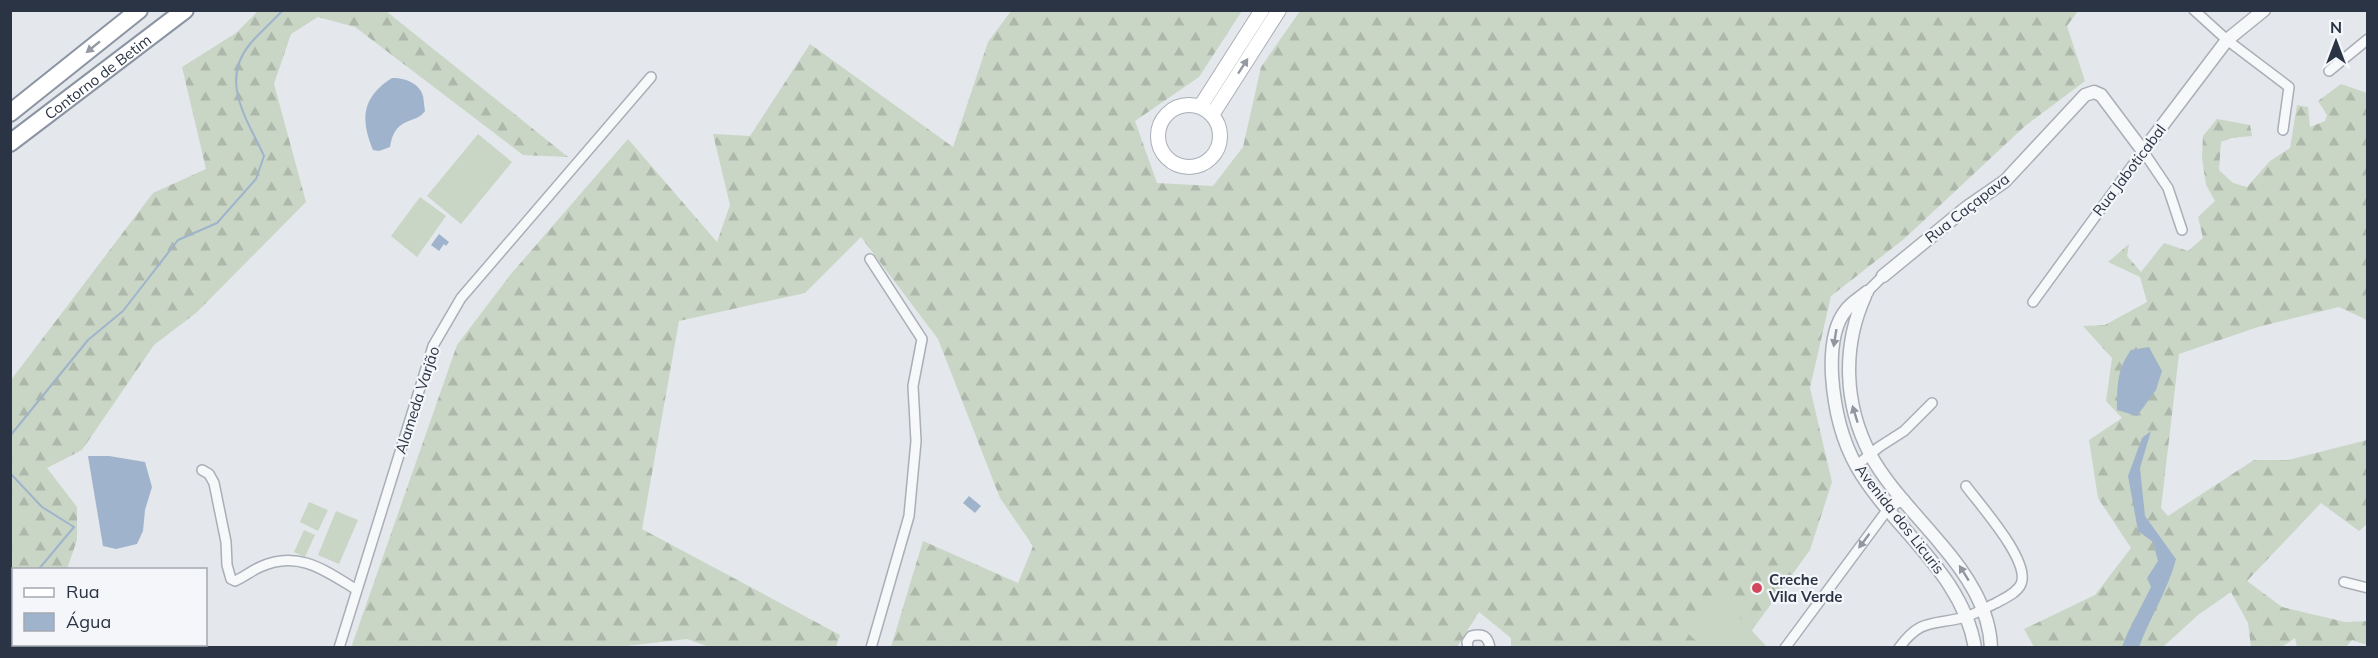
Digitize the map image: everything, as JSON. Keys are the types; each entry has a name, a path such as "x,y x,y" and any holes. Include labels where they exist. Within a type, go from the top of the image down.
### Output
{"highway":[{"name":"Contorno de Betim","path":"10,113 139,10"},
{"name":"Contorno de Betim","path":"10,143 185,10"}],"main road":[{"path":"1206,111 1262,10"},
{"path":"1206,111 1279,10"},
{"path":"1180,107 1206,111 1220,134 1215,153 1209,160 1190,168 1171,162 1159,147 1159,127 1164,118 1180,107"}],"street":[{"path":"2194,10 2227,40 2289,87 2283,130"},
{"name":"Rua Jaboticabal","path":"2033,302 2227,40 2264,10"},
{"path":"2329,71 2367,39"},
{"name":"Alameda Varjão","path":"339,648 433,346 461,298 651,77"},
{"name":"Rua Caçapava","path":"1883,276 1965,208 2005,181 2085,95 2094,92 2101,95 2143,151"},
{"path":"2143,151 2168,188 2182,230"},
{"path":"870,259 922,339 914,386 916,441 909,516 871,648"},
{"name":"Avenida dos Licuris","path":"1883,276 1846,310 1836,328 1832,359 1834,405 1856,466 1947,580 1966,617 1975,648"},
{"name":"Avenida dos Licuris","path":"1867,292 1857,314 1851,341 1850,396 1856,420 1870,454 1960,566 1982,609 1991,648"},
{"path":"1856,466 1904,431 1932,403"},
{"path":"202,470 209,474 214,483 231,579 235,581 261,567 277,562 301,561 327,570 357,590"},
{"path":"1899,648 1919,626 1966,617 2015,592 2021,584 2023,574 2019,563 2003,536 1965,486"},
{"path":"1785,648 1888,508 1904,499"},
{"path":"2344,582 2367,588"},
{"path":"1468,648 1467,642 1471,636 1478,634 1484,635 1489,640 1490,648"}],"green space":[{"path":"258,11 386,11 568,157 523,155 355,27 318,17 291,34 274,84 306,202 196,313 154,345 82,450 47,468 77,507 77,540 67,568 12,568 12,646 46,647 11,647 11,380 153,193 206,169 182,67 236,33"},
{"path":"1011,11 1242,11 1199,77 1135,121 1157,183 1213,186 1243,147 1261,67 1300,11 2078,11 2067,26 2085,81 2025,126 1904,239 1831,296 1810,388 1832,482 1810,550 1740,647 1511,647 1511,638 1479,612 1457,647 891,647 923,541 1018,583 1033,546 1000,498 938,339 861,237 805,293 679,321 642,529 840,635 836,647 709,647 687,639 609,648 351,648 457,345 511,274 628,139 717,242 730,205 713,134 750,136 810,44 953,147 988,42"},
{"path":"2341,84 2367,93 2367,320 2339,307 2258,327 2179,354 2161,508 2168,516 2254,460 2288,460 2367,440 2367,524 2359,531 2321,503 2247,581 2282,607 2345,622 2367,621 2367,645 2352,640 2346,647 2297,647 2295,638 2282,647 2251,647 2248,623 2231,592 2198,615 2163,647 2034,647 2024,629 2095,595 2131,548 2098,498 2089,440 2122,418 2106,401 2112,358 2083,326 2105,325 2147,302 2140,277 2108,262 2129,244 2127,256 2141,272 2164,243 2188,251 2203,238 2198,217 2215,201 2206,185 2202,158 2203,136 2217,119 2250,125 2252,136 2232,138 2221,142 2219,170 2233,183 2247,187 2270,161 2290,148 2297,105 2308,107 2310,127 2325,121 2327,115 2318,101"},
{"path":"478,134 512,162 461,224 427,196"},
{"path":"420,197 446,216 417,257 391,236"},
{"path":"309,502 328,510 318,531 300,522"},
{"path":"336,511 358,520 339,564 318,555"},
{"path":"304,530 315,535 305,557 294,552"},
{"path":"1718,594 1767,647 1702,647 1682,627"}],"water":[{"path":"392,78 415,84 423,96 425,111 396,130 390,147 379,151 373,150 366,128 366,110 375,93"},
{"path":"439,234 449,242 446,246 444,244 439,251 431,245"},
{"path":"2149,347 2162,371 2156,390 2137,416 2117,410 2119,378 2126,357 2131,350"},
{"path":"2151,431 2140,468 2145,516 2176,559 2139,647 2122,647 2151,587 2147,578 2158,561 2153,542 2138,531 2128,476 2142,438"},
{"path":"88,456 109,456 145,462 152,487 145,510 143,531 137,544 116,549 103,546"},
{"path":"969,496 981,506 975,513 963,503"}],"waterway":[{"path":"10,436 88,340 123,311 178,240 217,223 256,179 264,156 239,100 236,86 237,72 241,58 250,44 283,10"},
{"path":"10,473 42,507 74,527 40,568"}],"place":[{"name":"Creche Vila Verde","path":"1757,588"}]}
